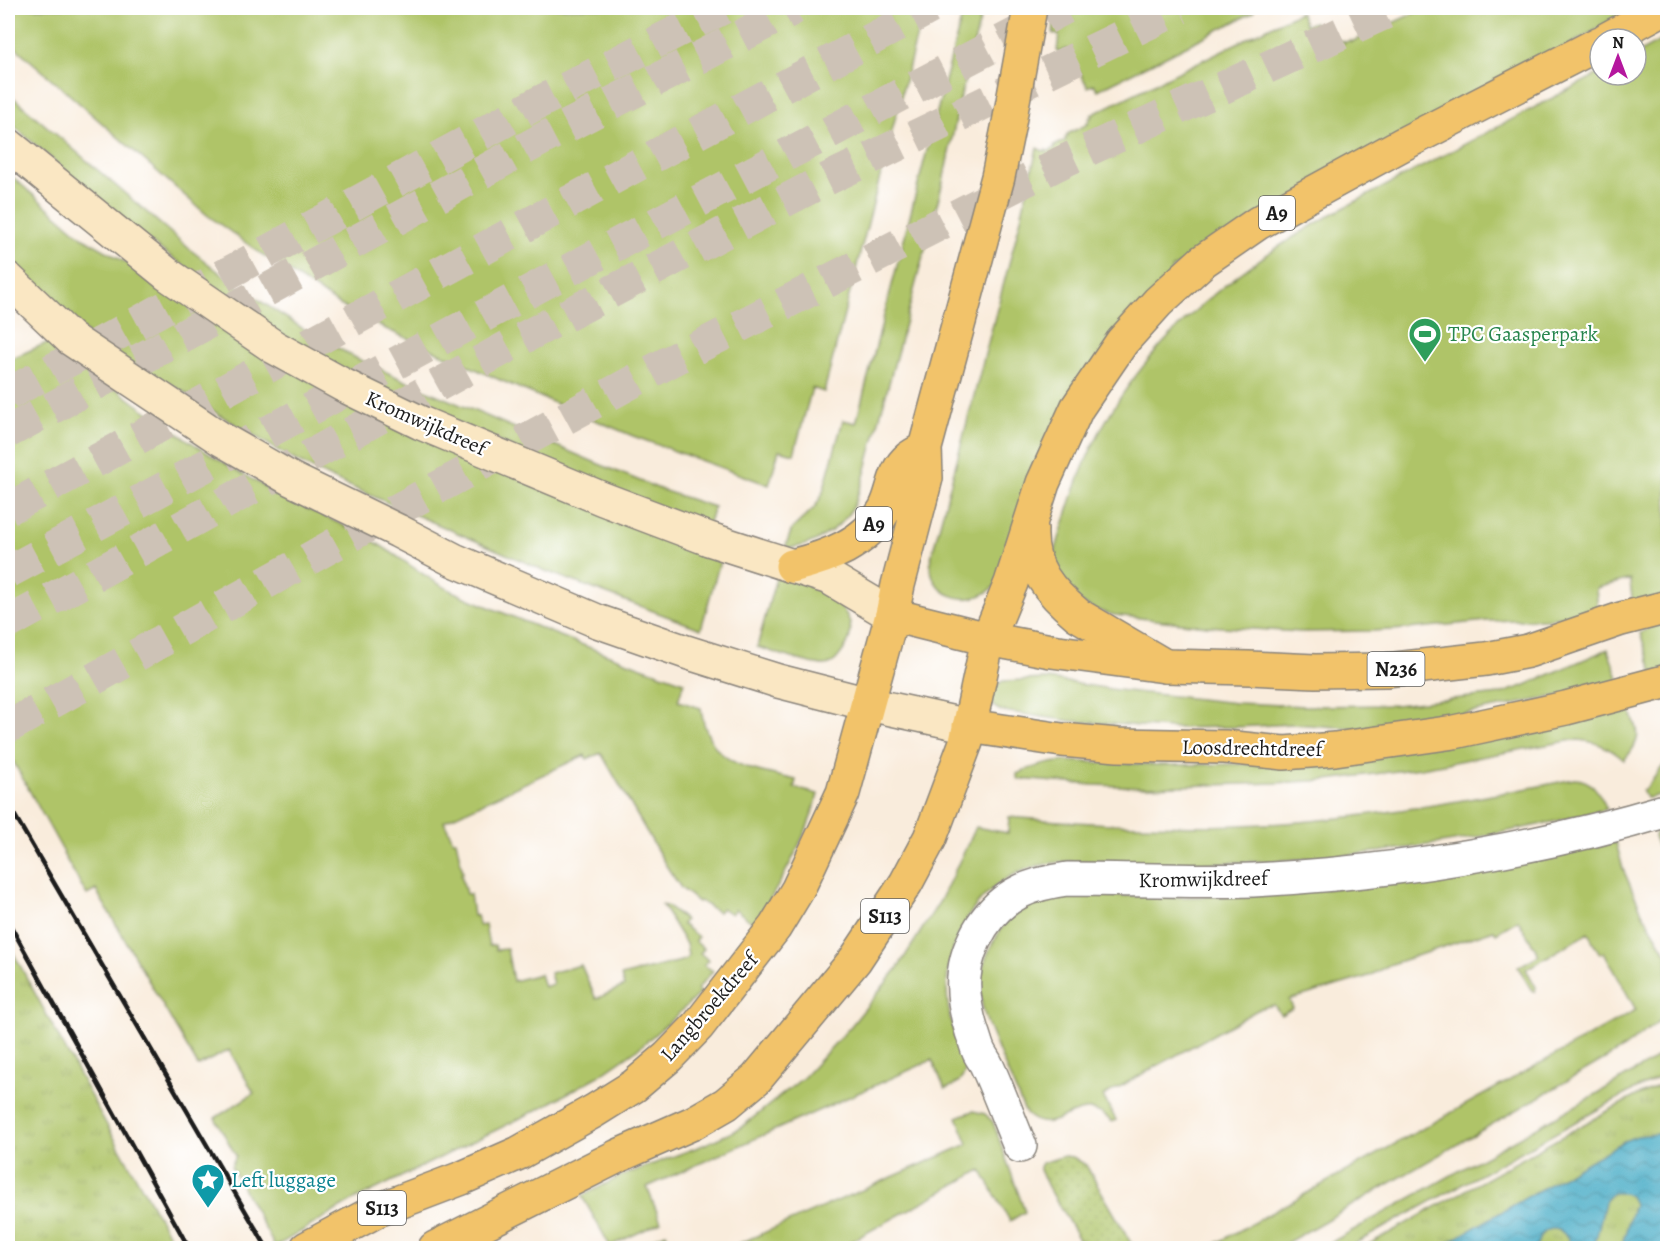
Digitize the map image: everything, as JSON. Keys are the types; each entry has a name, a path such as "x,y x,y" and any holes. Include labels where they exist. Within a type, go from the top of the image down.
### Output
{"main road":[{"name":"A9","path":"892,615 926,478 924,448 998,177 1030,8"},
{"path":"1629,27 1664,8"},
{"name":"A9","path":"988,639 1011,583 1043,483 1077,408 1122,342 1158,302 1203,261 1258,224 1327,185 1588,49"},
{"name":"Kromwijkdreef","path":"8,145 176,280 274,347 343,386 421,423 603,500 709,539 830,578 892,615"},
{"path":"8,279 71,339 221,439 291,479 463,564 597,621 748,672 868,704"},
{"name":"A9","path":"792,566 848,547 865,534 886,509 898,471 907,459 924,448"},
{"name":"A9","path":"1031,522 1032,550 1037,570 1048,586 1078,615 1165,666"},
{"name":"N236","path":"988,639 1051,651 1165,666 1315,671 1386,670 1486,659 1528,651 1621,619 1668,607"},
{"path":"892,615 988,639"},
{"name":"Langbroekdreef","path":"307,1248 378,1210 462,1178 536,1144 634,1086 668,1057 698,1026 775,927 798,890 843,793 892,615"},
{"name":"S113","path":"435,1248 618,1156 693,1123 726,1104 756,1079 855,960 906,883 930,838 966,742 988,639"},
{"name":"Loosdrechtdreef","path":"868,704 969,726 1062,740 1118,745 1225,747 1284,753 1335,749 1454,732 1566,708 1668,681"}],"street":[{"name":"Kromwijkdreef","path":"1020,1146 986,1063 980,1054 965,1008 963,989 966,965 978,933 997,907 1023,890 1039,883 1067,879 1253,880 1423,863 1576,835 1668,810"}],"green space":[{"path":"8,8 924,8 824,392 812,388 794,454 779,450 769,485 633,436 386,329 338,304 207,215 8,41"},
{"path":"964,8 983,8 961,95 943,182 862,484 851,510 832,531 815,541 788,548 786,545 792,529 815,507 822,495 843,420 856,423"},
{"path":"1056,8 1256,8 1253,9 1254,12 1098,90 1094,84 1088,87 1066,49 1057,51 1059,35 1053,34"},
{"path":"1425,8 1635,8 1601,27 1588,27 1588,34 1173,268 994,587 972,598 961,598 942,590 935,582 931,571 931,558 1020,222 1037,148 1047,152 1055,148 1054,146 1066,140 1067,134 1088,124 1091,115 1300,12 1306,25 1314,22 1324,43 1335,39 1340,42 1343,40 1344,43 1350,40 1351,42"},
{"name":"TPC Gaasperpark","path":"1667,37 1667,595 1633,605 1631,579 1596,588 1598,612 1596,613 1547,619 1487,621 1408,629 1300,632 1207,626 1114,615 1080,602 1051,565 1079,477 1112,411 1136,375 1193,313 1259,260 1332,214 1588,79 1588,87 1648,87 1648,47"},
{"path":"8,93 192,251 237,286 302,328 356,358 414,385 662,490 714,507 707,528 613,493 318,360 133,230 8,121"},
{"path":"8,173 82,237 170,288 722,554 701,629 543,570 333,479 291,458 184,392 108,352 8,264"},
{"path":"56,339 108,383 190,442 278,494 375,542 441,585 554,634 684,682 678,701 701,708 705,728 721,754 747,768 796,780 794,788 818,794 806,830 789,865 753,923 735,909 731,914 722,908 718,912 698,902 681,888 601,753 587,759 585,755 444,821 453,840 456,840 463,873 461,874 466,894 470,894 473,916 477,915 479,926 485,925 489,946 495,945 496,950 507,949 513,981 540,974 544,987 553,984 550,973 581,965 596,999 624,986 621,976 685,960 688,956 686,944 662,905 669,907 685,920 682,924 698,937 695,941 704,949 700,953 708,960 704,965 713,971 697,990 700,993 676,1016 639,1048 597,1077 539,1109 352,1201 275,1247 231,1166 236,1156 215,1118 254,1093 229,1050 198,1066 96,890 87,895 8,752 8,360"},
{"path":"777,574 820,590 843,610 849,622 850,636 843,651 833,662 825,665 810,663 757,647"},
{"path":"1667,618 1667,669 1653,673 1640,633"},
{"path":"1608,649 1620,684 1380,730 1292,724 1169,728 1071,721 1002,711 993,705 990,697 990,689 1003,681 1047,679 1117,690 1236,703 1306,706 1395,705 1500,694"},
{"path":"1627,702 1638,732 1635,745 1624,760 1601,745 1573,740 1421,768 1327,780 1147,787 1093,785 1017,777 1017,774 1028,769 1064,761 1161,765 1255,764"},
{"path":"1667,761 1667,793 1646,798 1642,790"},
{"path":"1574,779 1591,785 1607,809 1482,836 1356,854 1271,861 1186,864 1067,861 1032,867 1015,874 997,885 982,899 959,934 952,954 947,995 952,1026 965,1068 963,1076 955,1084 945,1089 932,1060 647,1187 661,1222 610,1246 582,1196 621,1176 739,1129 804,1077 851,1026 897,969 940,901 976,827 1008,833 1009,817 1082,823 1154,825 1300,822 1437,805"},
{"path":"1668,828 1667,872 1654,836 1656,832"},
{"path":"1616,842 1623,869 1642,912 1667,954 1667,1015 1624,1048 1278,1248 1208,1248 1636,1010 1604,952 1600,954 1588,933 1526,969 1536,987 1535,991 1532,991 1518,967 1539,955 1518,920 1496,933 1494,930 1389,965 1369,976 1289,1000 1293,1008 1281,1015 1274,1005 1261,1008 1103,1096 1116,1120 1112,1122 1100,1113 1088,1110 1078,1111 1047,1122 1037,1121 1026,1114 989,1029 984,1012 980,996 983,965 1000,930 1022,910 1057,897 1096,894 1154,897 1222,896 1392,882 1487,870"},
{"path":"8,943 90,1095 176,1248 8,1248"},
{"path":"1667,1049 1667,1074 1628,1093 1347,1248 1321,1248 1600,1092 1649,1063"},
{"path":"1667,1082 1667,1248 1362,1248 1604,1113"},
{"path":"973,1111 985,1114 993,1122 1025,1212 1010,1221 981,1170 839,1248 729,1248 968,1144 957,1117"},
{"path":"1064,1156 1073,1157 1086,1165 1134,1248 1084,1248 1040,1170 1042,1163"},
{"path":"666,1233 673,1248 631,1248"}],"water":[{"path":"1667,1133 1667,1248 1621,1248 1634,1204 1630,1196 1624,1193 1613,1193 1605,1202 1594,1248 1571,1248 1565,1234 1552,1229 1542,1234 1536,1248 1439,1248 1624,1141 1637,1136"}],"tunnel":[{"path":"8,394 534,105 723,8"},
{"path":"8,432 548,136 795,8"},
{"path":"8,509 580,196 930,8"},
{"path":"8,572 608,249 1065,8"},
{"path":"8,623 525,337 815,185 1180,8"},
{"path":"8,727 380,519 669,362 1062,162 1396,8"}],"railway":[{"path":"8,804 267,1248"},
{"path":"8,921 189,1248"}],"place":[{"name":"TPC Gaasperpark","path":"1425,363"},
{"name":"Left luggage","path":"208,1209"}]}
